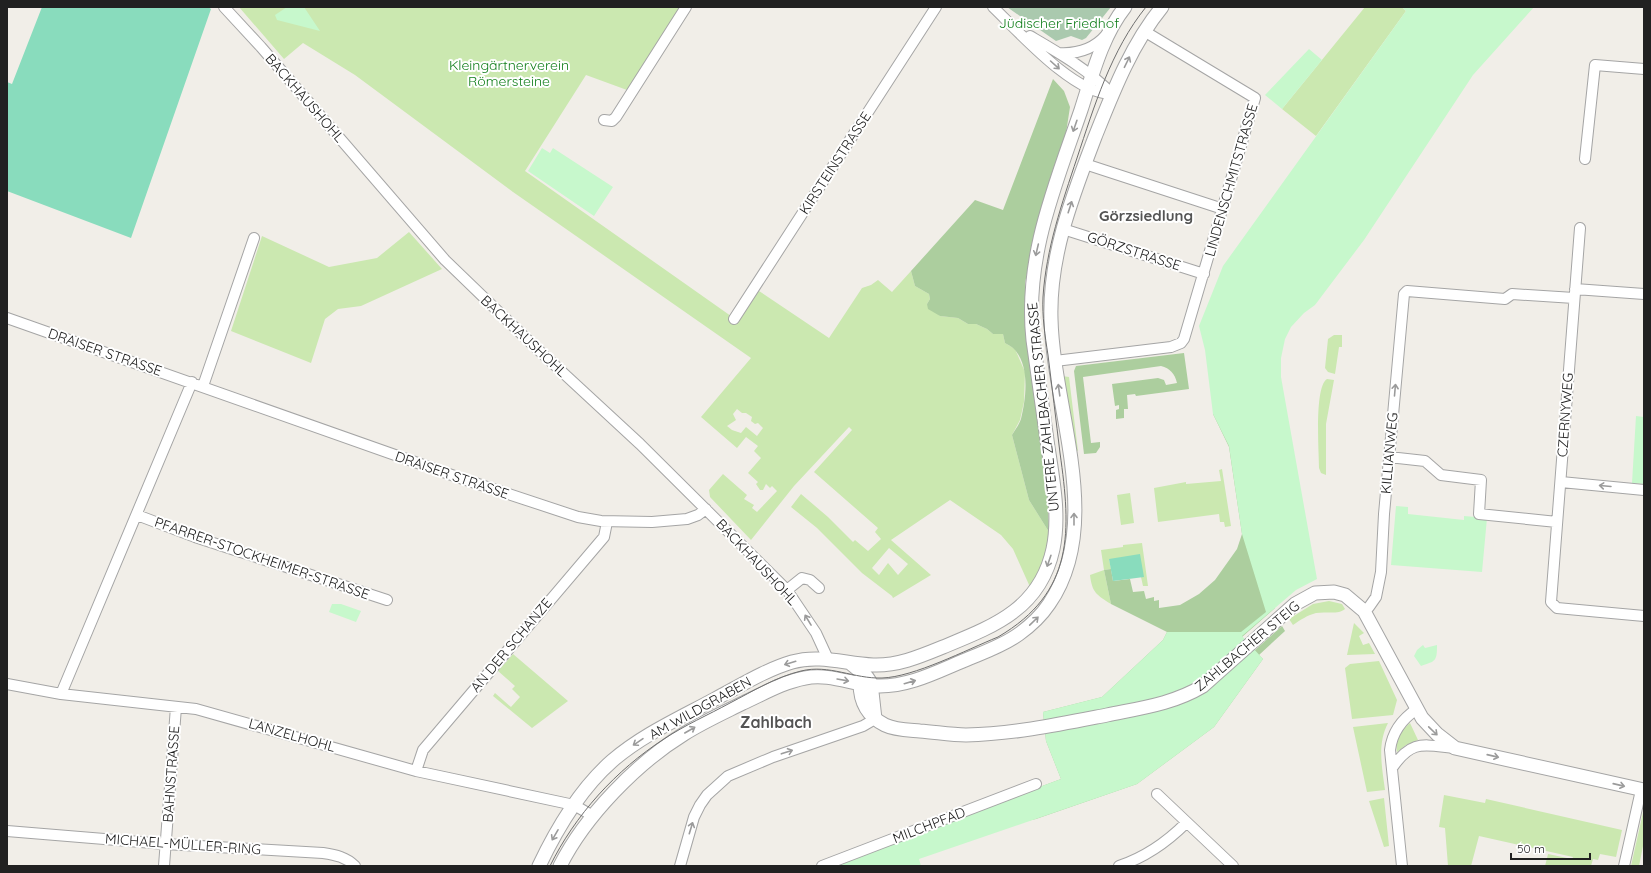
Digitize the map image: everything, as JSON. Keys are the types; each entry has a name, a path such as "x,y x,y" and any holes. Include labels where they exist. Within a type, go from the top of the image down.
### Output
{"street":[{"name":"BACKHAUSHOHL","path":"224,7 261,47 445,260 533,345 640,444 787,590 816,633 828,659"},
{"path":"604,120 612,121 616,117 686,7"},
{"name":"KIRSTEINSTRASSE","path":"734,318 936,7"},
{"path":"993,7 1068,77 1088,89 1100,93 1112,94"},
{"name":"UNTERE ZAHLBACHER STRASSE","path":"850,663 873,665 891,664 909,660 969,637 1008,617 1032,594 1048,566 1053,548 1056,517 1053,481 1032,340 1030,320 1031,284 1036,253 1047,209 1092,76 1112,27 1125,7"},
{"name":"UNTERE ZAHLBACHER STRASSE","path":"866,682 906,683 1003,644 1017,636 1034,621 1048,606 1056,593 1070,558 1073,544 1074,517 1073,483 1052,336 1051,298 1055,261 1063,229 1085,164 1112,94 1144,31 1162,7"},
{"path":"1059,53 1074,53 1091,48 1100,42 1112,27"},
{"path":"1016,28 1059,53 1092,76 1112,94"},
{"name":"LINDENSCHMITSTRASSE","path":"1055,361 1170,347 1181,343 1184,339 1204,274 1255,98 1144,31"},
{"path":"1586,159 1595,65 1644,69"},
{"path":"1085,164 1223,209"},
{"name":"CZERNYWEG","path":"1580,228 1551,602 1557,608 1644,616"},
{"name":"GÖRZSTRASSE","path":"1063,229 1204,274"},
{"path":"204,386 254,238"},
{"name":"KILLIANWEG","path":"1364,611 1376,597 1380,586 1389,457 1404,294 1407,291 1505,299 1512,294 1575,293"},
{"path":"1575,293 1644,294"},
{"name":"DRAISER STRASSE","path":"7,318 204,386 521,499 578,517 608,522 652,522 687,519 698,515 706,509"},
{"name":"PFARRER-STOCKHEIMER-STRASSE","path":"61,694 192,382"},
{"path":"1389,457 1424,460 1441,475 1481,480 1479,514 1557,522"},
{"path":"1561,482 1644,490"},
{"name":"PFARRER-STOCKHEIMER-STRASSE","path":"137,515 203,540 387,600"},
{"name":"AN DER SCHANZE","path":"416,770 422,750 604,537 608,522"},
{"path":"787,590 802,578 810,580 819,588"},
{"name":"ZAHLBACHER STEIG","path":"875,719 884,724 900,729 964,735 1045,727 1159,705 1190,693 1202,686 1282,614 1308,596 1323,592 1339,593 1352,599 1364,611 1417,709 1427,724 1454,748"},
{"path":"825,677 829,670 828,659"},
{"name":"AM WILDGRABEN","path":"539,866 574,805 595,778 613,760 660,729 782,665 801,660 828,659 850,663"},
{"path":"680,866 694,817 700,805 707,795 728,776 773,757 863,726 875,719 866,682 850,663"},
{"path":"866,682 891,664"},
{"name":"AM WILDGRABEN","path":"560,866 574,841 593,816 647,762 681,735 786,684 804,678 825,677 866,682"},
{"name":"LANZELHOHL","path":"7,684 61,694 196,709 416,770 574,805"},
{"name":"BAHNSTRASSE","path":"164,866 176,707"},
{"path":"1402,866 1390,750 1394,735 1400,724 1417,709"},
{"path":"1392,768 1404,752 1414,747 1423,745 1454,748 1642,790 1624,866"},
{"name":"MILCHPFAD","path":"822,866 1036,784"},
{"path":"1157,794 1233,866"},
{"path":"574,805 593,816"},
{"path":"1120,866 1134,861 1153,851 1171,839 1186,823"},
{"name":"MICHAEL-MÜLLER-RING","path":"7,831 165,844 323,853 339,856 350,861 355,866"}],"green space":[{"path":"42,7 208,7 211,9 131,238 7,191 7,82 12,84"},
{"name":"Kleingärtnerverein Römersteine","path":"239,7 680,7 627,90 586,75 525,171 738,321 759,291 829,338 862,288 871,285 878,280 892,292 911,271 915,286 929,294 930,299 927,304 940,316 958,318 968,324 976,324 987,329 993,334 1003,334 1005,343 1015,349 1025,372 1024,402 1020,420 1012,435 1029,500 1049,532 1047,550 1040,569 1030,587 1013,549 1001,535 950,500 891,540 931,575 893,598 862,573 817,528 791,507 801,494 828,517 853,542 855,540 868,551 881,539 875,532 878,528 814,472 852,430 849,427 794,486 751,540 710,497 709,490 723,474 747,495 744,499 754,505 752,508 757,512 777,491 772,486 770,488 766,484 763,490 760,490 756,484 758,482 748,473 761,458 754,451 758,446 746,437 737,448 701,417 751,358 513,192 355,75 303,43 284,59","holes":["737,409 752,417 751,421 755,424 758,423 763,428 757,436 746,427 741,433 732,430 727,426 736,420 733,414","889,548 908,564 898,575 888,563 879,575 872,568"]},
{"path":"287,7 304,7 320,31 277,20 275,15"},
{"name":"Jüdischer Friedhof","path":"1007,7 1111,7 1086,38 1082,40 1071,36 1056,41"},
{"path":"1365,7 1402,7 1406,11 1316,136 1282,109"},
{"path":"1402,7 1534,7 1473,75 1364,240 1315,305 1304,313 1291,327 1285,339 1281,358 1281,377 1317,579 1296,590 1242,636 1263,659 1214,727 1137,784 919,859 921,866 828,866 1061,779 1046,741 1043,712 1102,697 1163,640 1167,632 1241,632 1266,612 1242,534 1229,446 1213,414 1205,350 1199,326 1223,266 1406,11"},
{"path":"1309,49 1322,60 1282,109 1265,95"},
{"path":"1053,79 1064,91 1070,107 1066,133 1037,226 1025,283 1025,317 1047,482 1049,532 1029,500 1012,435 1021,419 1025,393 1025,374 1020,357 1012,347 1005,343 1003,334 993,334 987,329 976,324 968,324 958,318 940,316 928,309 927,304 930,299 929,294 915,286 911,271 975,200 1003,210"},
{"path":"542,148 550,153 553,148 613,187 594,216 528,171"},
{"path":"409,232 442,269 361,306 338,309 325,319 311,363 231,331 262,236 329,267 377,258"},
{"path":"1334,335 1342,335 1342,347 1339,347 1335,374 1328,372 1325,368 1328,339"},
{"path":"1184,353 1189,389 1136,396 1135,394 1127,395 1128,409 1124,409 1124,418 1116,419 1116,410 1119,409 1119,405 1115,406 1112,384 1158,378 1164,380 1166,385 1177,383 1172,372 1161,366 1083,377 1091,443 1100,442 1100,447 1096,453 1084,454 1074,371 1076,366"},
{"path":"1062,376 1069,377 1078,451 1072,448"},
{"path":"1327,379 1334,380 1326,424 1326,475 1321,473 1319,468 1318,420 1320,394 1323,384"},
{"path":"1217,413 1257,465 1275,608 1242,637 1255,650 1282,626 1285,631 1259,655 1263,659 1214,727 1137,784 1036,819 828,866 1061,779 1046,741 1043,712 1102,697 1163,640 1167,632 1111,604 1104,570 1111,569 1113,581 1130,579 1133,592 1144,591 1146,599 1154,597 1154,601 1159,600 1159,608 1180,605 1199,594 1215,580 1237,549 1242,534 1229,447 1213,414"},
{"path":"1636,416 1644,417 1644,484 1632,483"},
{"path":"1222,469 1231,526 1225,527 1224,522 1220,522 1219,514 1158,522 1154,488 1186,482 1186,484 1221,481 1219,470"},
{"path":"1130,493 1134,523 1121,525 1117,495"},
{"path":"1396,506 1408,507 1408,514 1464,520 1464,516 1487,518 1482,572 1391,565"},
{"path":"1142,543 1148,586 1143,586 1141,577 1144,577 1109,559 1111,569 1104,570 1101,550 1123,547 1123,545"},
{"path":"1140,554 1144,577 1113,581 1109,559"},
{"path":"1104,570 1111,604 1096,593 1092,586 1090,575"},
{"path":"1329,601 1342,604 1345,609 1339,612 1320,612 1313,614 1293,625 1289,619 1313,604"},
{"path":"332,604 341,604 361,611 356,622 329,612"},
{"path":"1354,623 1364,633 1359,636 1363,645 1369,643 1375,654 1347,655"},
{"path":"1423,645 1425,648 1437,645 1437,654 1435,660 1421,666 1414,656 1417,650"},
{"path":"513,654 568,701 532,728 493,696 495,693 511,707 520,697 512,689 515,686 498,671"},
{"path":"1379,661 1397,700 1393,715 1352,719 1345,668 1350,664"},
{"path":"1388,723 1382,739 1381,747 1385,790 1367,792 1353,727"},
{"path":"1410,723 1418,740 1406,745 1397,752 1399,736"},
{"path":"1444,795 1485,803 1486,799 1622,830 1616,857 1600,854 1598,860 1593,859 1591,866 1545,866 1548,854 1572,859 1573,857 1479,836 1471,866 1448,866 1445,828 1439,827"},
{"path":"1384,798 1389,846 1384,847 1369,801"},
{"path":"1644,808 1644,841 1639,866 1631,866"}],"tram line":[{"path":"550,866 560,847 584,812 613,779 646,751 688,725 765,685 801,671 822,669 872,678 882,678 909,673 924,668 998,637 1023,619 1042,600 1054,580 1062,557 1066,534 1064,481 1043,319 1043,297 1047,261 1060,209 1097,99 1113,60 1134,24 1146,7"}],"district":[{"name":"Görzsiedlung","path":"1146,215"},
{"name":"Zahlbach","path":"776,722"}]}
